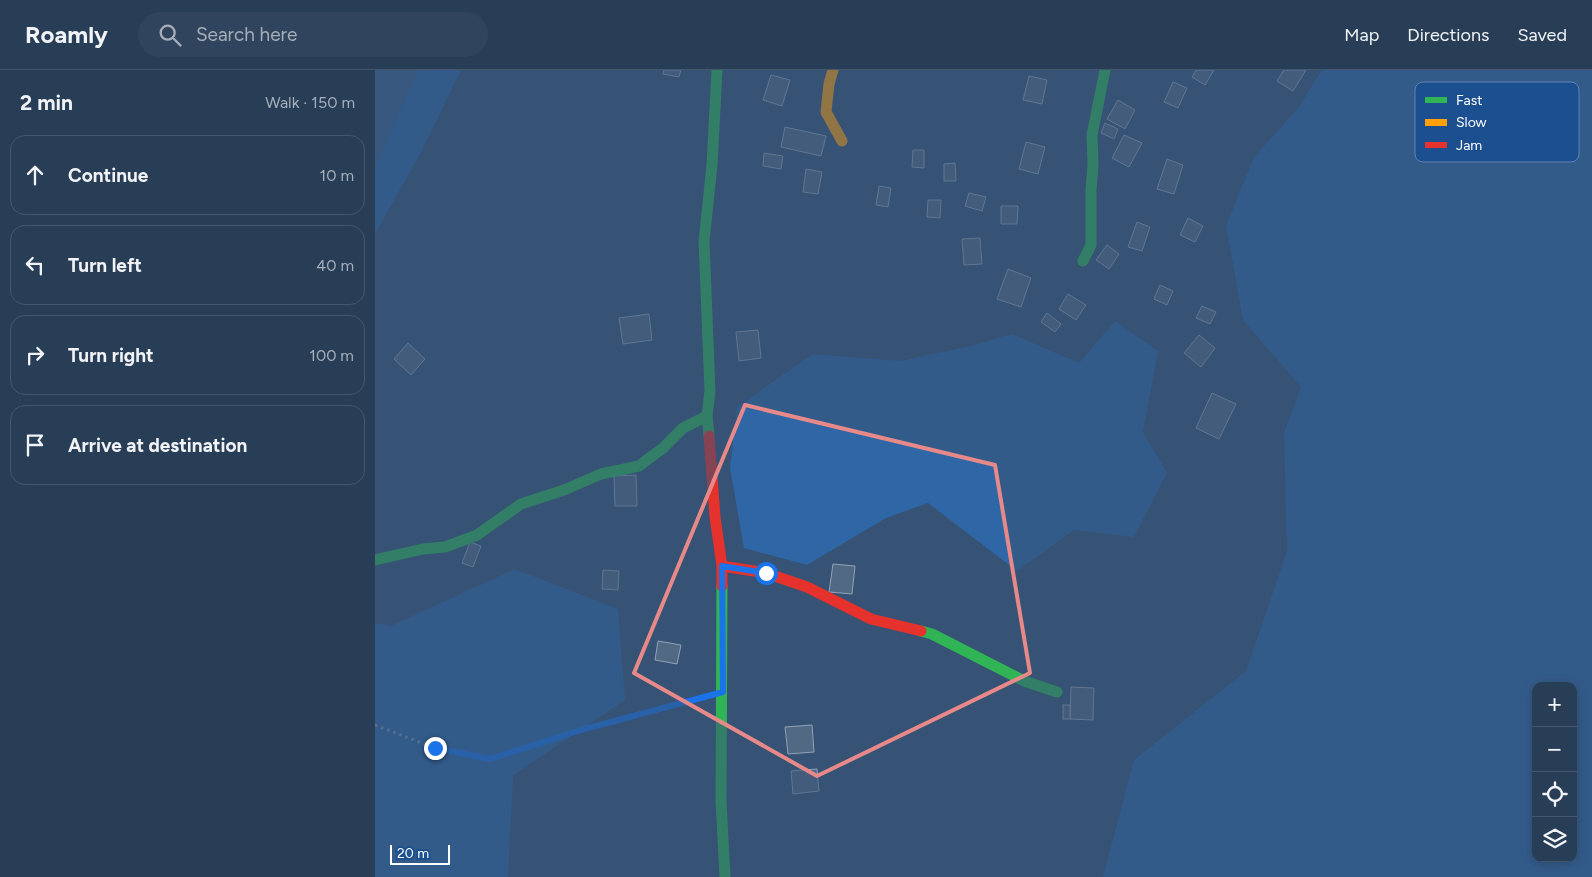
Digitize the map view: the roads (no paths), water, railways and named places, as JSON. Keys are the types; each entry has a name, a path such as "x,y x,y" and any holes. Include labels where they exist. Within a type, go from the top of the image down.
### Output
{"street":[{"path":"717,70 713,165 704,241 710,391 707,416 715,518 722,566 723,692 721,801 725,877"},
{"path":"833,70 829,84 826,112 842,141"},
{"path":"1083,261 1091,245 1092,135 1105,70"},
{"path":"375,560 423,549 445,547 477,535 521,504 564,490 601,474 639,466 663,448 683,428 707,416"},
{"path":"722,566 766,573 807,587 871,619 931,634 1024,681 1057,692"}]}
